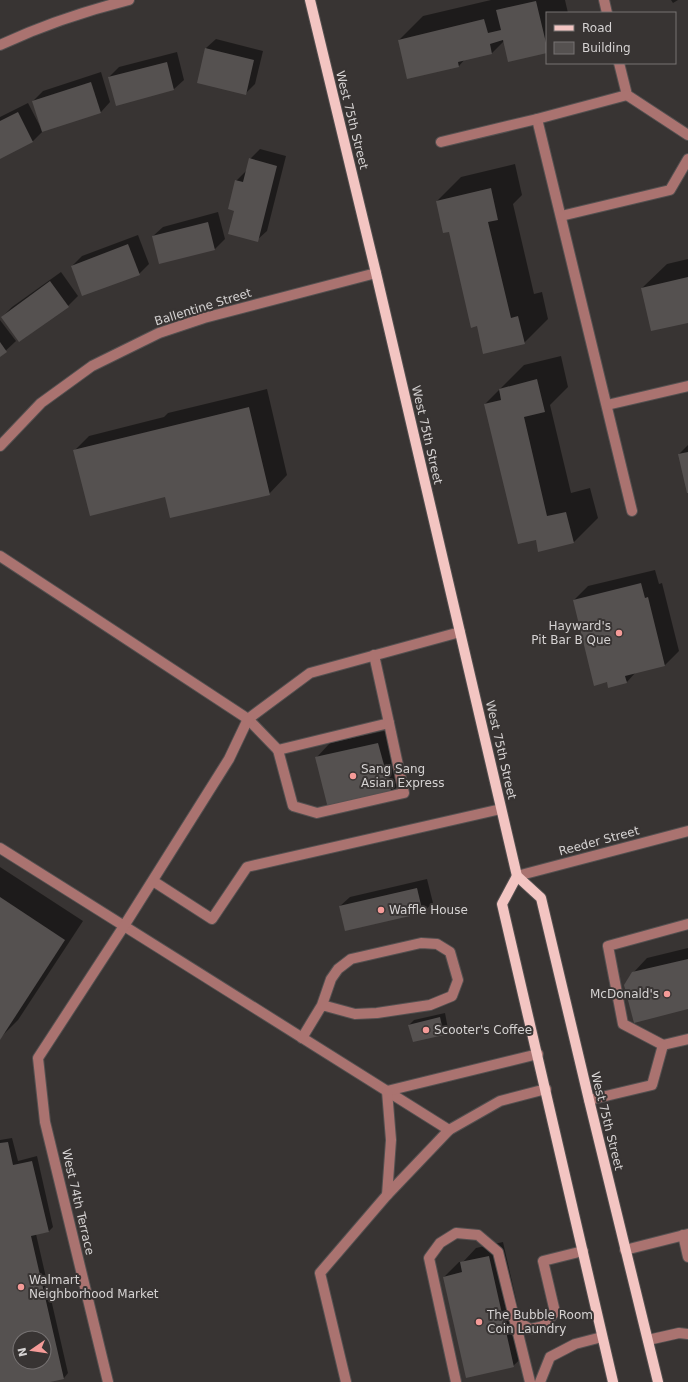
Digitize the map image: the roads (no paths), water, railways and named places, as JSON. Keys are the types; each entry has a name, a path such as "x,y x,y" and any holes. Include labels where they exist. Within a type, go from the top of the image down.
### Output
{"main road":[{"name":"West 75th Street","path":"310,0 376,273 517,876 541,898 588,1100 658,1382"},
{"path":"517,876 502,904 613,1382"}],"street":[{"path":"0,45 25,33 102,7 129,0"},
{"path":"604,0 607,12"},
{"path":"620,64 627,94 688,135"},
{"path":"441,142 537,119 627,94"},
{"path":"537,119 632,511"},
{"path":"561,216 670,190 688,159"},
{"name":"Ballentine Street","path":"0,446 41,403 92,366 159,333 204,318 376,273"},
{"path":"607,406 688,386"},
{"path":"0,556 248,720 278,750 293,806 317,813 404,793 374,655"},
{"path":"248,720 310,673 460,632"},
{"name":"West 74th Terrace","path":"105,1381 45,1122 38,1058 153,881 229,759 248,720"},
{"path":"278,750 389,723"},
{"path":"153,881 212,919 247,867 501,809"},
{"name":"Reeder Street","path":"517,876 688,831"},
{"path":"0,848 449,1130"},
{"path":"688,924 608,946 623,1024 663,1045 688,1039"},
{"path":"302,1038 322,1005 331,979 338,969 351,959 421,943 437,944 450,952 458,980 452,996 430,1005 377,1013 355,1014 322,1005"},
{"path":"588,1100 652,1085 663,1045"},
{"path":"387,1091 538,1054"},
{"path":"346,1382 320,1273 387,1195 449,1130 500,1100 546,1089"},
{"path":"387,1091 390,1140 387,1195"},
{"path":"456,1382 429,1258 440,1243 456,1233 478,1235 498,1252 530,1382"},
{"path":"625,1250 685,1235 688,1257"},
{"path":"514,1319 530,1329 543,1326 555,1312 543,1261 583,1251"},
{"path":"648,1340 679,1333 688,1334"},
{"path":"540,1382 550,1357 575,1344 602,1336"}],"place":[{"name":"Hayward's Pit Bar B Que","path":"619,633"},
{"name":"Sang Sang Asian Express","path":"353,776"},
{"name":"Waffle House","path":"381,910"},
{"name":"McDonald's","path":"667,994"},
{"name":"Scooter's Coffee","path":"426,1030"},
{"name":"Walmart Neighborhood Market","path":"21,1287"},
{"name":"The Bubble Room Coin Laundry","path":"479,1322"}]}
